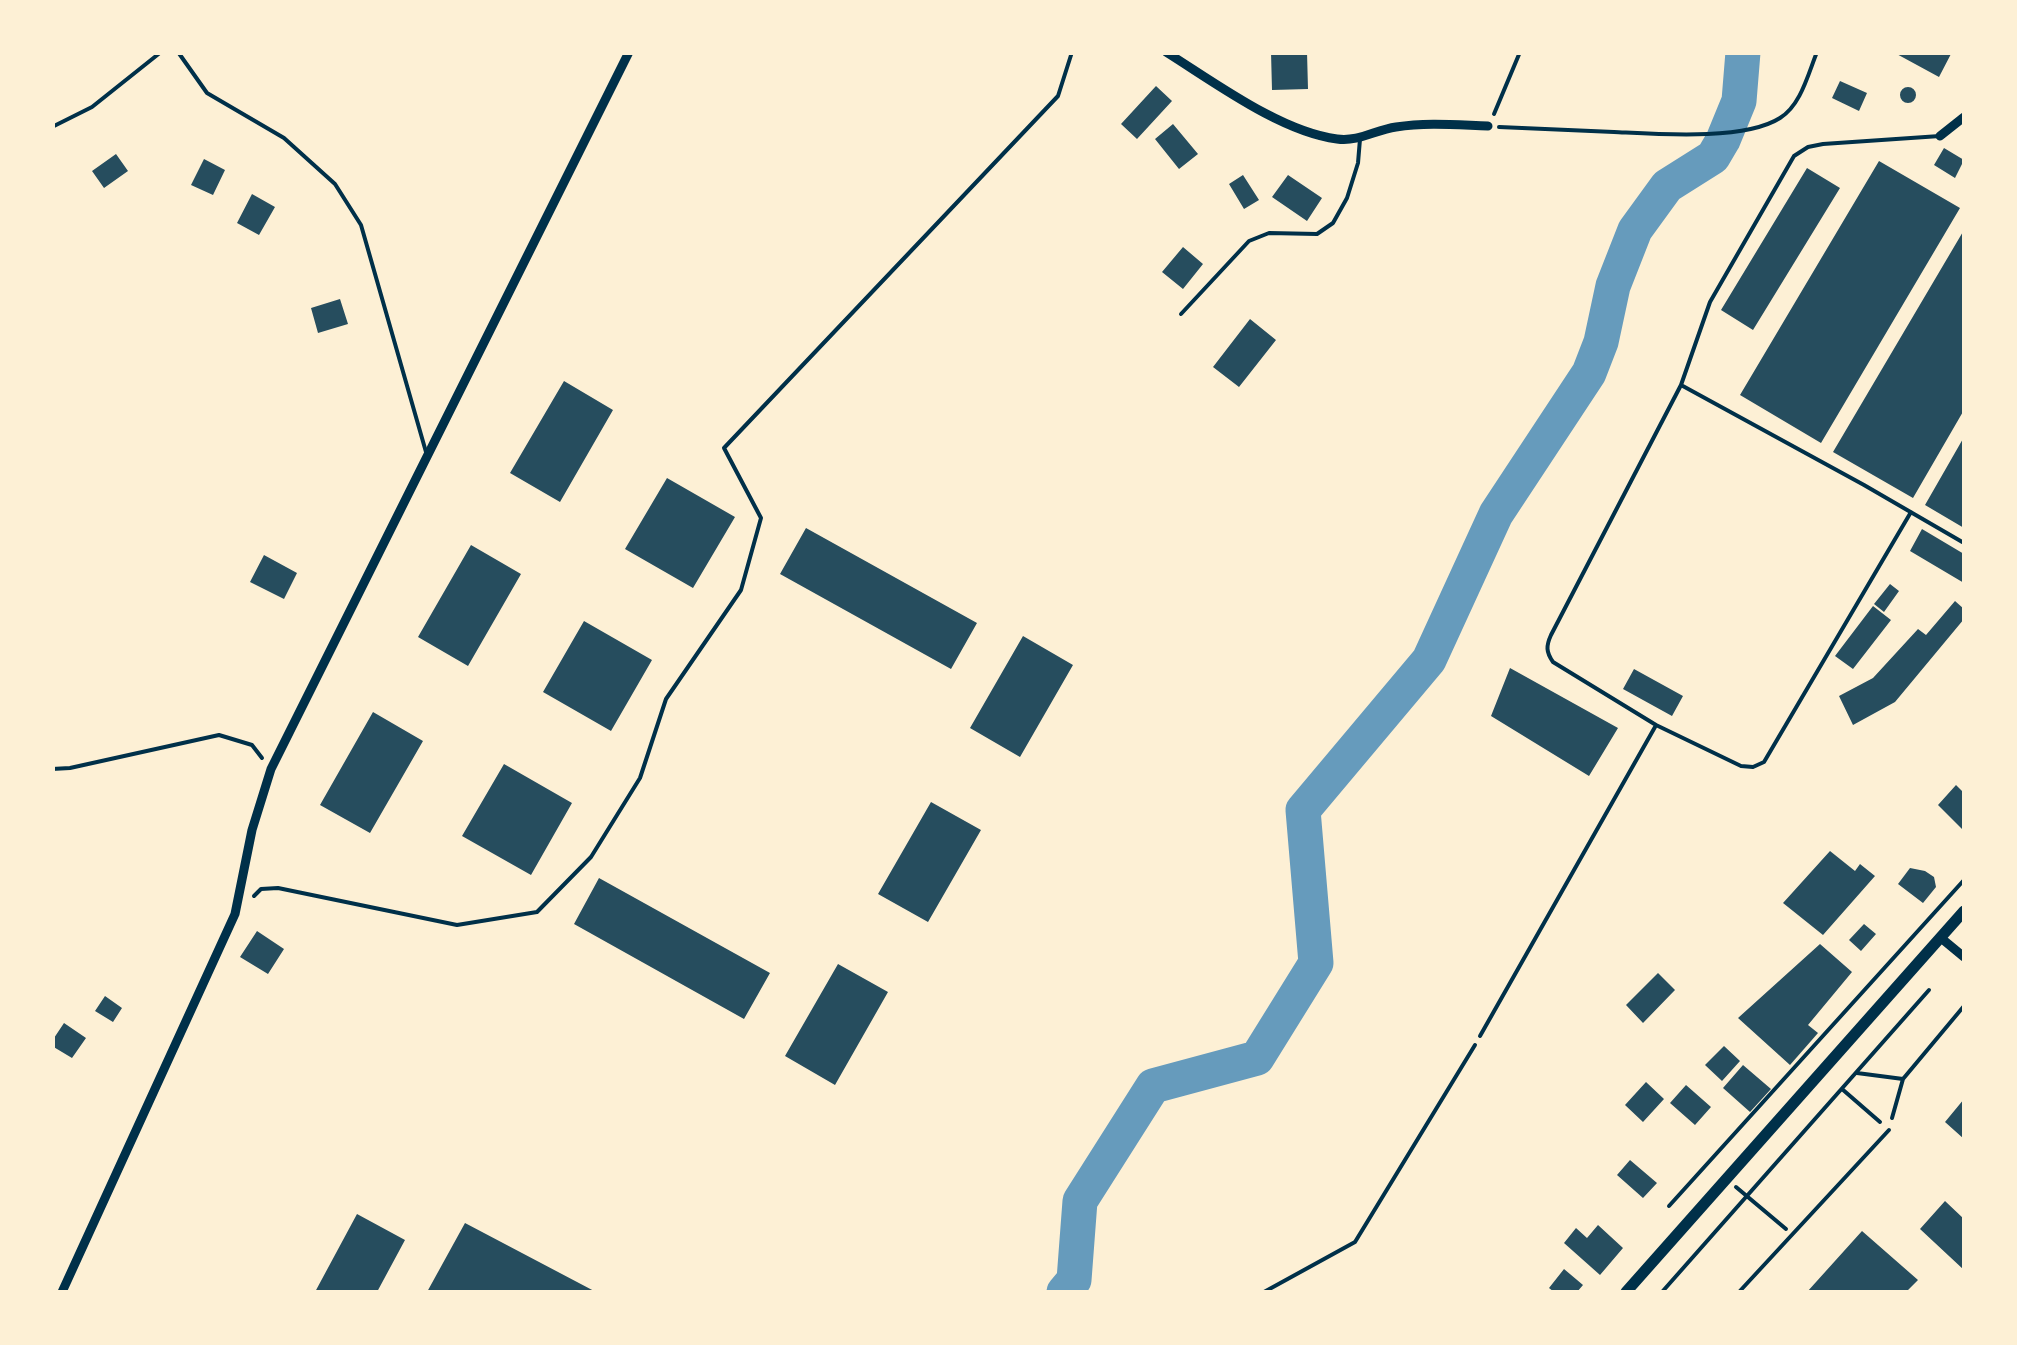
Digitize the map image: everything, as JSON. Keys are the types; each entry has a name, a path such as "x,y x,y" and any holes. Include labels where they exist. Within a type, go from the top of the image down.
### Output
{"main road":[{"path":"1626,1292 1964,911"}],"street":[{"path":"62,1292 235,914 252,830 271,769 629,52"},
{"path":"1166,52 1269,114 1309,133 1360,139 1394,127 1488,126"},
{"path":"1940,136 1964,117"},
{"path":"1941,938 1964,957"}],"lane":[{"path":"178,52 207,93 284,138 335,184 361,224 427,457"},
{"path":"1910,512 1764,762 1753,767 1741,766 1656,726 1553,662 1548,655 1547,645 1680,385 1710,302 1794,156 1823,144 1940,136"},
{"path":"1181,314 1249,241 1270,233 1317,234 1333,223 1348,198 1360,139"},
{"path":"1680,385 1964,543"},
{"path":"1480,1036 1656,726"},
{"path":"1739,1292 1889,1130"}],"path":[{"path":"52,128 92,107 161,52"},
{"path":"235,914 261,889 278,888 457,924 538,912 591,857 640,778 666,699 740,590 761,518 724,448 1058,96 1072,52"},
{"path":"1520,52 1488,126 1694,135 1762,126 1782,118 1799,97 1817,52"},
{"path":"52,769 218,735 252,746 271,769"},
{"path":"1669,1206 1964,880"},
{"path":"1662,1292 1929,990"},
{"path":"1896,1105 1903,1078 1964,1006"},
{"path":"1264,1292 1355,1242 1480,1036"},
{"path":"1857,1073 1903,1078"},
{"path":"1842,1089 1889,1130"},
{"path":"1747,1197 1792,1234"}],"building":[{"path":"1271,52 1307,52 1308,89 1272,90"},
{"path":"1893,52 1952,52 1939,77"},
{"path":"1840,81 1867,93 1859,111 1832,98"},
{"path":"1156,86 1172,101 1137,139 1121,124"},
{"path":"1908,87 1916,95 1908,103 1900,95"},
{"path":"1173,124 1198,154 1179,169 1155,139"},
{"path":"1944,148 1964,160 1955,178 1934,165"},
{"path":"116,154 128,171 104,188 92,171"},
{"path":"204,159 225,170 213,195 191,185"},
{"path":"1879,161 1960,208 1821,443 1740,395"},
{"path":"1807,168 1840,188 1753,330 1721,310"},
{"path":"1243,175 1259,200 1244,209 1229,184"},
{"path":"1288,175 1322,198 1307,221 1272,197"},
{"path":"252,194 275,207 259,235 237,223"},
{"path":"1964,230 1964,410 1913,498 1833,452"},
{"path":"1183,247 1203,264 1183,289 1162,272"},
{"path":"340,299 348,324 318,333 311,308"},
{"path":"1250,319 1276,340 1239,387 1213,367"},
{"path":"564,381 613,410 560,502 510,473"},
{"path":"1964,437 1964,528 1925,505"},
{"path":"667,478 735,517 693,588 625,549"},
{"path":"806,528 977,623 951,669 780,574"},
{"path":"1922,529 1964,554 1964,583 1910,551"},
{"path":"471,545 521,574 468,666 418,637"},
{"path":"264,555 297,573 284,599 250,582"},
{"path":"1890,584 1899,591 1884,612 1874,604"},
{"path":"1955,601 1964,609 1964,619 1895,702 1853,725 1839,696 1873,678 1918,629 1926,635"},
{"path":"1873,606 1891,620 1853,669 1835,656"},
{"path":"584,621 652,660 611,731 543,692"},
{"path":"1023,636 1073,665 1020,757 970,728"},
{"path":"1510,668 1618,728 1589,776 1491,716"},
{"path":"1634,669 1683,696 1672,716 1623,689"},
{"path":"373,712 423,741 370,833 320,805"},
{"path":"504,764 572,803 531,875 462,836"},
{"path":"1956,785 1964,793 1964,831 1938,805"},
{"path":"931,802 981,830 928,922 878,894"},
{"path":"1830,851 1855,871 1860,864 1875,876 1823,935 1783,903"},
{"path":"1910,868 1934,877 1936,887 1923,903 1898,884"},
{"path":"599,878 770,973 744,1019 574,924"},
{"path":"1864,924 1876,934 1861,951 1849,940"},
{"path":"257,931 284,949 268,974 240,957"},
{"path":"1820,944 1852,972 1808,1025 1818,1033 1790,1065 1738,1018"},
{"path":"838,964 888,992 835,1085 785,1056"},
{"path":"1658,973 1675,990 1643,1023 1626,1005"},
{"path":"105,996 122,1008 113,1022 95,1011"},
{"path":"64,1023 86,1038 72,1058 52,1046"},
{"path":"1724,1046 1740,1061 1722,1081 1705,1065"},
{"path":"1743,1065 1771,1089 1750,1112 1723,1088"},
{"path":"1646,1082 1664,1099 1643,1122 1625,1105"},
{"path":"1686,1085 1711,1107 1695,1125 1670,1103"},
{"path":"1964,1099 1964,1139 1945,1122"},
{"path":"1630,1160 1657,1183 1643,1198 1617,1175"},
{"path":"1945,1201 1964,1219 1964,1270 1920,1229"},
{"path":"357,1214 405,1240 377,1292 315,1292"},
{"path":"465,1223 596,1292 427,1292"},
{"path":"1598,1225 1623,1248 1600,1275 1564,1243 1576,1228 1587,1238"},
{"path":"1862,1231 1918,1280 1906,1292 1807,1292"},
{"path":"1564,1269 1583,1285 1577,1292 1554,1292 1549,1288"}],"waterway":[{"path":"1064,1292 1074,1280 1080,1201 1153,1086 1257,1058 1316,963 1303,810 1429,660 1496,514 1589,373 1601,342 1613,286 1635,230 1667,186 1713,157 1723,140 1739,101 1743,52"}]}
